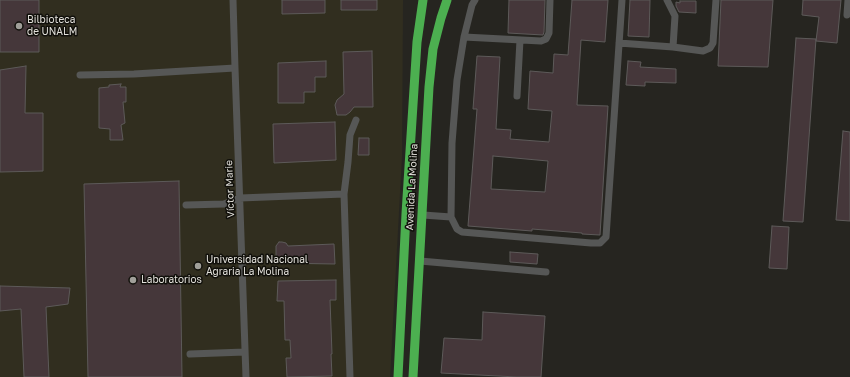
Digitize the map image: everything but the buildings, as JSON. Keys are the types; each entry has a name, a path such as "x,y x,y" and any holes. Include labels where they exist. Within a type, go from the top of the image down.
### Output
{"main road":[{"name":"Avenida La Molina","path":"398,377 406,214 417,42 423,0"},
{"name":"Avenida La Molina","path":"413,377 429,87 433,49 447,0"},
{"path":"410,22 412,34 417,42 424,47 433,49"}],"lane":[{"name":"Víctor Marie","path":"234,0 246,377"},
{"path":"475,0 472,5 464,37 457,80 452,143 451,217 457,229 462,232 600,243 606,237 622,0"},
{"path":"464,37 541,42 546,39 549,33 550,0"},
{"path":"667,0 675,16 673,47"},
{"path":"619,43 703,50 710,48 713,43 716,0"},
{"path":"847,15 848,0"},
{"path":"517,96 520,40"},
{"path":"80,76 235,68"},
{"path":"350,377 344,194 350,135 356,120"},
{"path":"186,205 224,204 240,198 344,194"},
{"path":"422,214 451,217"},
{"path":"420,261 546,272"},
{"path":"190,354 245,352"}],"shaded area":[{"name":"Universidad Nacional Agraria La Molina","path":"0,0 403,0 402,156 390,377 0,377"}],"traffic: fast":[{"path":"398,377 406,214 417,42 423,0"},
{"path":"413,377 429,87 433,49 447,0"}],"place":[{"name":"Bilbioteca de UNALM","path":"19,26"},
{"name":"Universidad Nacional Agraria La Molina","path":"198,266"},
{"name":"Laboratorios","path":"133,280"}]}
